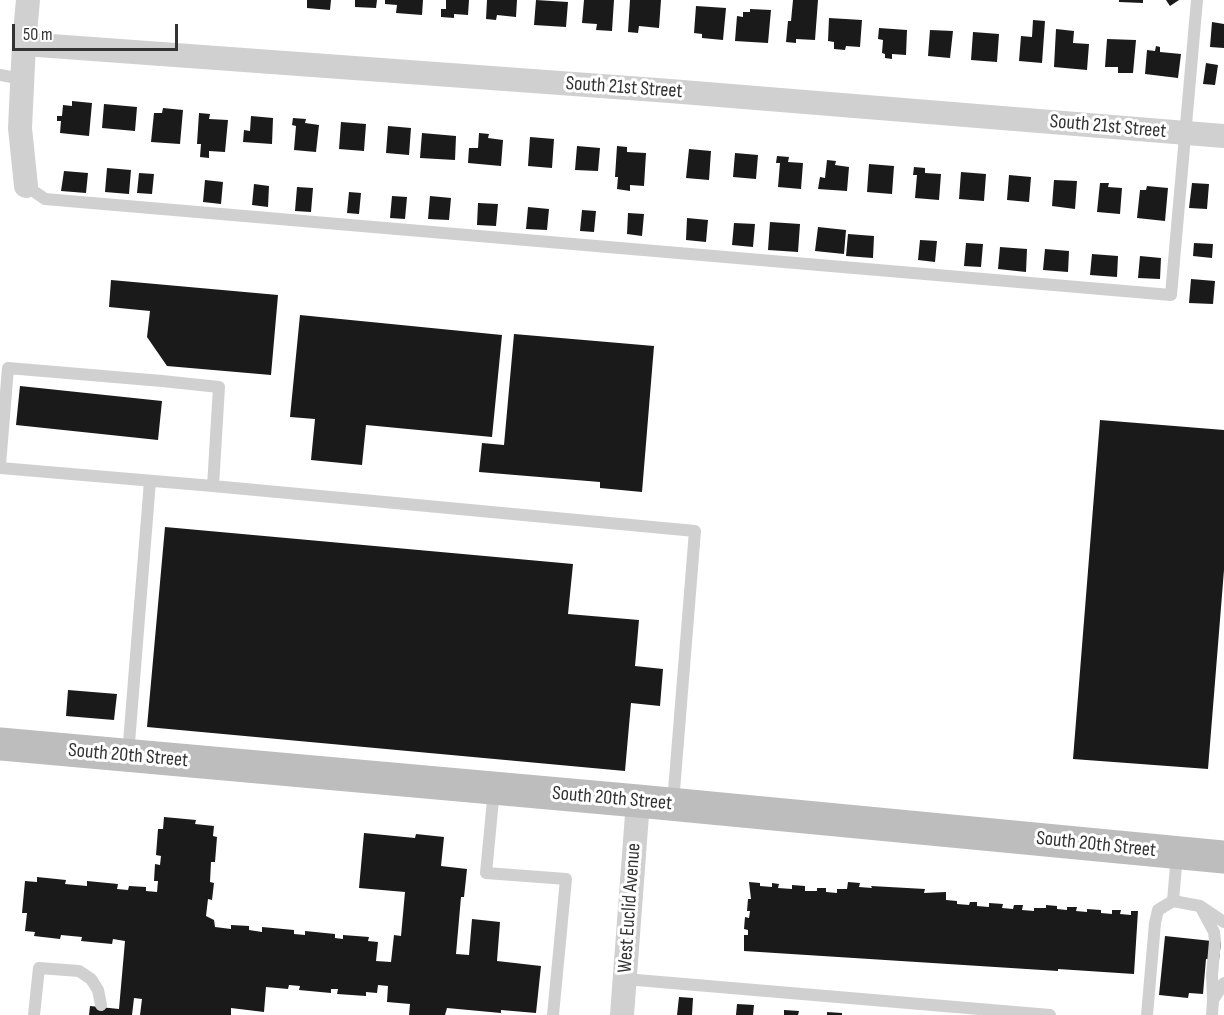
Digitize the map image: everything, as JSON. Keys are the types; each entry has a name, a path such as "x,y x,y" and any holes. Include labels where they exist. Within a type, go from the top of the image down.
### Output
{"street":[{"path":"26,186 20,128 11,77 24,44 28,0"},
{"name":"South 21st Street","path":"24,44 670,91 1224,136"},
{"name":"South 20th Street","path":"0,744 673,804 1224,857"},
{"name":"West Euclid Avenue","path":"622,1015 638,801"}],"lane":[{"path":"26,186 45,199 1171,296 1197,0"},
{"path":"213,486 219,387 8,368 0,467 695,531 673,804"},
{"path":"128,757 150,481"},
{"path":"494,788 486,873 566,879 553,1015"},
{"path":"1173,901 1177,853"},
{"path":"1147,1015 1158,909 1173,901 1200,906 1224,922"},
{"path":"1200,906 1214,932 1215,941 1212,1015"},
{"path":"34,1015 39,968 79,971 91,979 98,990 101,1005"},
{"path":"625,978 1050,1015"},
{"path":"1213,1000 1224,983"}],"building":[{"path":"307,0 331,0 330,10 307,8"},
{"path":"355,0 377,0 376,8 355,7"},
{"path":"385,0 423,0 422,15 396,13 397,5 385,4"},
{"path":"446,0 469,0 468,15 454,14 454,18 441,17 441,9 446,9"},
{"path":"487,0 517,0 516,17 497,15 496,20 486,19"},
{"path":"536,0 568,2 566,27 534,25"},
{"path":"584,0 614,0 612,31 596,30 597,24 582,23"},
{"path":"630,0 661,0 659,28 639,26 638,33 628,32"},
{"path":"793,0 818,0 815,40 796,39 796,43 786,42"},
{"path":"1119,0 1143,0 1143,3 1119,2"},
{"path":"1166,0 1179,0 1170,6"},
{"path":"696,6 726,8 723,40 702,38 702,34 694,33"},
{"path":"750,9 771,10 768,43 735,41 737,16 743,17 743,12 750,12"},
{"path":"829,18 862,20 860,47 846,46 845,50 834,49 834,42 828,41"},
{"path":"1033,20 1045,21 1042,63 1019,61 1021,36 1032,37"},
{"path":"1212,22 1224,24 1224,48 1210,47"},
{"path":"879,28 907,30 906,55 892,54 892,59 885,58 885,54 882,53 883,40 878,39"},
{"path":"1056,29 1074,31 1073,43 1089,44 1087,70 1054,67"},
{"path":"930,30 953,31 950,58 928,56"},
{"path":"973,32 999,34 997,62 971,60"},
{"path":"1107,39 1136,40 1133,73 1118,73 1118,67 1105,67"},
{"path":"1156,46 1160,47 1160,52 1181,54 1178,78 1145,74 1147,50 1155,51"},
{"path":"1206,63 1218,65 1215,85 1203,84"},
{"path":"72,101 92,103 89,136 60,133 61,121 57,121 57,116 62,116 63,105 72,106"},
{"path":"104,104 137,107 135,131 102,128"},
{"path":"163,108 183,110 180,144 151,142 154,113 162,113"},
{"path":"199,113 210,114 209,119 228,120 225,152 209,151 209,158 200,157 201,144 197,144"},
{"path":"251,116 273,118 272,144 243,142 244,130 250,131"},
{"path":"293,118 306,119 305,123 319,125 316,152 294,150 296,126 292,125"},
{"path":"341,122 366,124 364,151 339,149"},
{"path":"388,126 411,128 409,155 386,153"},
{"path":"422,133 456,136 455,160 420,158"},
{"path":"479,133 489,134 488,138 503,140 501,166 468,163 469,148 478,148"},
{"path":"530,137 554,139 552,168 528,166"},
{"path":"577,146 600,148 598,171 575,170"},
{"path":"617,146 627,147 627,152 646,153 644,186 630,185 630,191 617,189 618,177 615,177"},
{"path":"689,149 711,151 709,180 686,178"},
{"path":"735,153 758,155 756,179 733,177"},
{"path":"777,156 789,157 788,162 803,163 801,189 778,187 780,163 776,163"},
{"path":"827,160 836,161 835,165 849,167 847,191 818,189 820,177 825,178"},
{"path":"869,164 894,166 892,194 867,192"},
{"path":"914,167 925,168 925,173 941,174 939,200 915,198 917,175 913,175"},
{"path":"107,168 131,170 129,194 105,192"},
{"path":"64,171 88,173 86,193 61,191"},
{"path":"961,172 986,174 984,201 959,199"},
{"path":"139,173 154,174 152,194 137,193"},
{"path":"1009,175 1031,177 1029,202 1007,200"},
{"path":"205,180 223,182 221,204 203,202"},
{"path":"1054,180 1077,181 1075,209 1052,206"},
{"path":"1100,183 1109,183 1108,187 1122,188 1120,214 1097,212"},
{"path":"1192,183 1209,184 1207,209 1189,208"},
{"path":"254,184 269,186 268,207 252,205"},
{"path":"1147,186 1168,188 1165,221 1137,218 1140,190 1146,190"},
{"path":"297,187 313,188 311,212 295,211"},
{"path":"349,192 361,193 359,214 347,213"},
{"path":"392,196 407,197 405,219 390,218"},
{"path":"430,196 451,198 449,220 428,219"},
{"path":"478,203 498,204 496,226 477,225"},
{"path":"528,207 549,209 547,230 526,229"},
{"path":"582,210 596,211 594,232 580,231"},
{"path":"628,213 644,214 642,236 627,234"},
{"path":"687,218 708,220 706,242 686,240"},
{"path":"770,222 800,224 798,252 768,250"},
{"path":"734,223 755,224 753,247 732,245"},
{"path":"818,227 846,230 844,254 815,251"},
{"path":"848,234 874,236 873,258 846,256"},
{"path":"920,240 937,241 935,262 918,260"},
{"path":"966,243 983,244 981,267 964,266"},
{"path":"1194,243 1213,244 1212,258 1193,256"},
{"path":"1000,247 1027,249 1026,272 998,269"},
{"path":"1045,249 1069,251 1068,272 1043,270"},
{"path":"1092,254 1118,256 1117,277 1090,275"},
{"path":"1140,256 1161,258 1160,279 1138,278"},
{"path":"1191,279 1215,281 1213,304 1189,303"},
{"path":"111,280 278,295 271,375 167,366 147,337 150,311 109,307"},
{"path":"300,315 502,335 492,437 366,425 362,465 311,460 315,419 290,417"},
{"path":"514,334 654,346 642,492 600,488 600,482 479,472 482,443 504,445"},
{"path":"20,386 162,401 158,440 16,425"},
{"path":"1100,420 1224,430 1224,570 1208,769 1073,759"},
{"path":"165,527 573,564 568,614 639,620 635,666 663,669 660,706 631,703 625,771 147,727"},
{"path":"68,690 117,694 114,720 66,716"},
{"path":"164,817 196,820 195,824 214,826 213,836 217,837 215,862 211,862 210,882 214,883 212,900 208,899 206,916 214,920 215,927 231,929 231,925 249,926 249,930 262,932 262,927 294,930 294,934 305,935 305,931 335,934 335,938 343,939 343,935 369,937 368,941 378,942 376,961 391,962 394,935 401,936 405,892 359,888 364,833 415,838 416,834 444,837 441,866 467,869 464,897 461,897 456,954 469,955 472,919 500,922 497,961 541,966 536,1013 501,1010 501,1013 447,1008 445,1015 409,1015 410,1004 387,1002 388,986 378,985 377,993 366,992 366,996 337,994 338,989 331,989 331,993 299,990 300,986 289,985 288,989 266,987 264,1012 231,1008 231,1015 140,1015 142,999 134,998 132,1015 89,1015 90,1006 119,1009 125,941 113,939 112,944 81,941 82,937 61,935 60,939 34,936 35,932 25,931 27,913 22,913 25,881 37,882 37,877 66,880 65,884 87,886 87,881 118,884 117,889 128,890 129,886 146,887 146,891 157,892 158,881 154,881 155,864 160,865 161,856 156,855 158,829 163,829"},
{"path":"749,882 772,887 772,883 779,884 778,888 792,889 792,885 805,886 805,891 826,888 826,892 837,893 837,889 847,889 848,882 860,883 859,887 925,889 924,893 946,892 946,900 957,901 957,904 969,905 970,902 977,902 977,906 989,907 989,903 1003,904 1002,908 1013,909 1014,905 1023,905 1022,910 1034,911 1034,908 1046,908 1046,905 1067,910 1067,907 1077,907 1076,911 1087,912 1087,909 1101,910 1101,913 1112,914 1112,910 1121,910 1120,914 1131,915 1131,911 1138,911 1134,974 744,951 744,935 748,935 748,930 744,929 745,917 749,918 748,899 751,899"},
{"path":"1165,936 1221,942 1219,960 1206,959 1203,994 1189,993 1188,998 1159,995"},
{"path":"679,997 693,998 692,1015 677,1015"},
{"path":"737,1004 754,1005 753,1015 736,1015"},
{"path":"784,1010 799,1011 798,1015 784,1015"},
{"path":"827,1012 842,1013 842,1015 827,1015"}]}
